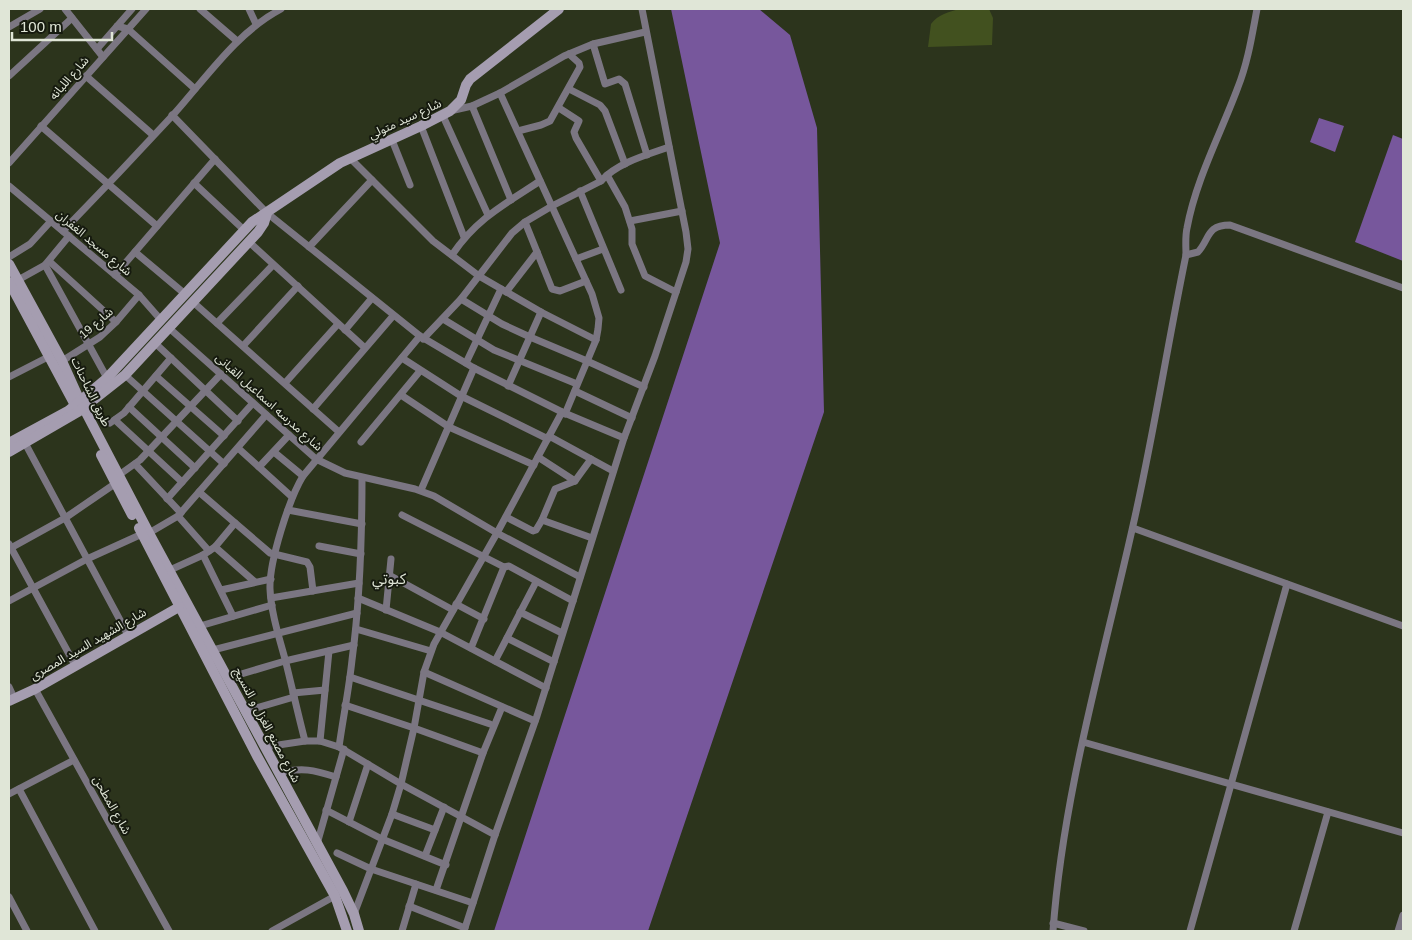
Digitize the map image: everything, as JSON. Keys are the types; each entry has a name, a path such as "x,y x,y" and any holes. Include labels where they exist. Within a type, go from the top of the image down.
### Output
{"main road":[{"name":"شارع سيد متولي","path":"9,443 79,407 252,222 295,192 350,158 447,114 461,100 470,79 560,9"},
{"name":"شارع سيد متولي","path":"9,452 125,375 249,242 262,227 266,213"},
{"name":"طريق الشاحنات","path":"9,264 13,281 48,358 79,407 146,533"},
{"name":"طريق الشاحنات","path":"13,281 62,361 79,407"},
{"name":"شارع مصنع الغزل و النسيج","path":"146,533 170,570 246,711 354,914 360,931"},
{"name":"شارع مصنع الغزل و النسيج","path":"146,533 179,607 257,756 334,896 347,931"},
{"name":"شارع الشهيد السيد المصرى","path":"12,699 34,689 179,607"}],"street":[{"path":"9,27 40,9"},
{"path":"65,9 103,57"},
{"path":"97,49 132,9"},
{"name":"شارع اللبانه","path":"9,163 146,9"},
{"path":"200,9 237,41"},
{"path":"249,9 256,24"},
{"path":"13,281 47,263 66,234 109,183 237,41 256,24 281,9"},
{"path":"409,906 464,930 546,688 624,438 644,387 686,262 688,249 682,211 645,32 642,9"},
{"path":"1052,931 1065,830 1083,742 1133,528 1186,255 1186,230 1193,203 1238,87 1246,62 1257,9"},
{"path":"10,72 72,18"},
{"path":"117,26 128,29 195,89"},
{"path":"488,215 447,114 472,106 500,93 569,54 593,44 645,32"},
{"path":"593,44 605,84 619,79 625,84 648,155"},
{"path":"518,131 548,123 554,117 580,67 579,63 569,54"},
{"path":"86,76 153,135"},
{"path":"569,89 600,105 605,110 625,164"},
{"path":"354,914 392,814 401,784 424,672 431,651 483,556 498,533 548,437 564,413 596,340 599,318 592,294 500,93"},
{"path":"472,106 511,200"},
{"path":"559,108 578,120 579,122 574,132 576,138 601,181"},
{"path":"172,115 266,213 422,338 508,386 564,413 624,438"},
{"path":"42,126 157,226"},
{"path":"421,126 464,238"},
{"path":"392,140 410,185"},
{"path":"305,741 278,633 272,602 271,578 292,497 303,476 402,358 461,299 505,240 525,222 601,181 625,164 669,147"},
{"path":"350,158 433,242 479,276 541,312 596,340"},
{"path":"115,275 214,159"},
{"path":"607,175 630,221 632,244 645,276 676,292"},
{"path":"309,247 372,180"},
{"path":"452,255 464,238 488,215 540,181"},
{"path":"194,183 244,230"},
{"name":"شارع مسجد الغفران","path":"9,186 138,295 161,320"},
{"path":"580,192 621,290"},
{"path":"630,221 682,211"},
{"path":"9,257 30,244 51,221"},
{"path":"525,222 551,286 555,290 560,291 586,281"},
{"path":"1186,255 1198,252 1206,237 1214,229 1219,226 1230,225 1403,288"},
{"path":"249,242 364,348"},
{"path":"576,259 603,249"},
{"path":"135,252 185,294"},
{"path":"466,363 488,315 503,290 537,252"},
{"path":"47,263 116,322"},
{"path":"47,263 107,378"},
{"path":"217,323 273,265"},
{"path":"243,346 298,286"},
{"name":"شارع 19","path":"62,361 90,345 116,322 138,295"},
{"path":"344,330 372,298"},
{"path":"461,299 530,337 644,387"},
{"path":"193,302 339,432"},
{"path":"508,386 541,312"},
{"path":"313,409 393,316"},
{"path":"443,319 476,340 576,388 632,418"},
{"path":"285,383 338,324"},
{"name":"شارع مدرسه اسماعيل القبانى","path":"169,328 316,459 345,473 421,490 580,577"},
{"path":"155,343 238,420"},
{"path":"9,377 48,358"},
{"path":"171,358 129,407 112,421 182,482"},
{"path":"402,358 461,396 591,458 614,471"},
{"path":"421,490 474,368"},
{"path":"361,442 420,371"},
{"path":"75,666 9,547 65,518 118,479 162,437 221,374"},
{"path":"125,375 224,464"},
{"path":"156,376 224,436"},
{"path":"401,395 449,427 534,465"},
{"path":"167,498 254,403"},
{"path":"129,407 195,468"},
{"path":"9,601 88,559 146,533 179,514 266,415"},
{"path":"259,467 289,435"},
{"path":"25,443 128,635"},
{"path":"238,448 292,497"},
{"path":"274,452 303,476"},
{"path":"538,457 575,481"},
{"path":"506,517 534,531 537,530 555,489 575,481 591,458"},
{"path":"134,464 167,498 209,551 255,582"},
{"path":"317,845 342,748 345,705 356,629 361,554 362,478"},
{"path":"199,492 266,550 276,555 307,562 310,567 313,591"},
{"path":"288,510 362,524"},
{"path":"402,514 504,567 509,566 572,601"},
{"path":"542,520 592,538"},
{"path":"170,570 209,551 235,523"},
{"path":"1133,528 1403,626"},
{"path":"319,546 361,554"},
{"path":"209,551 221,590 234,616"},
{"path":"386,610 391,559"},
{"path":"471,648 504,567"},
{"path":"389,575 484,619"},
{"path":"221,590 271,578"},
{"path":"494,661 536,582"},
{"path":"200,626 272,602 313,591 359,583"},
{"path":"1190,931 1287,584"},
{"path":"358,598 440,632 546,688"},
{"path":"520,612 562,633"},
{"path":"213,650 357,613"},
{"path":"356,629 431,651"},
{"path":"507,638 554,662"},
{"path":"228,678 285,661 354,645"},
{"path":"320,741 329,651"},
{"path":"424,672 535,721"},
{"path":"350,677 490,724"},
{"path":"9,687 12,699"},
{"name":"شارع المطحن","path":"34,689 170,931"},
{"path":"246,711 294,695 325,690"},
{"path":"345,705 483,753"},
{"path":"436,890 483,753 502,707"},
{"path":"265,747 305,741 320,741 342,748 401,784 495,835"},
{"path":"1083,742 1403,833"},
{"path":"9,794 74,760"},
{"path":"349,822 368,764"},
{"path":"279,773 302,769 315,770 336,777"},
{"path":"19,789 95,931"},
{"path":"425,856 444,807"},
{"path":"326,810 382,839 446,865"},
{"path":"1294,931 1328,812"},
{"path":"392,814 435,830"},
{"path":"337,853 370,869 473,903"},
{"path":"402,931 416,884"},
{"path":"272,931 334,896"},
{"path":"9,897 27,931"},
{"path":"1398,931 1403,915"},
{"path":"1053,922 1084,931"}],"green space":[{"path":"960,9 989,9 993,18 992,45 928,47 931,24 948,12"}],"shaded area":[{"path":"671,9 759,9 790,35 817,128 824,412 648,931 494,931 720,243"},
{"path":"1319,118 1344,126 1335,152 1310,142"},
{"path":"1393,135 1403,139 1403,261 1355,242"}],"district":[{"name":"كبوتي","path":"389,579"}]}
